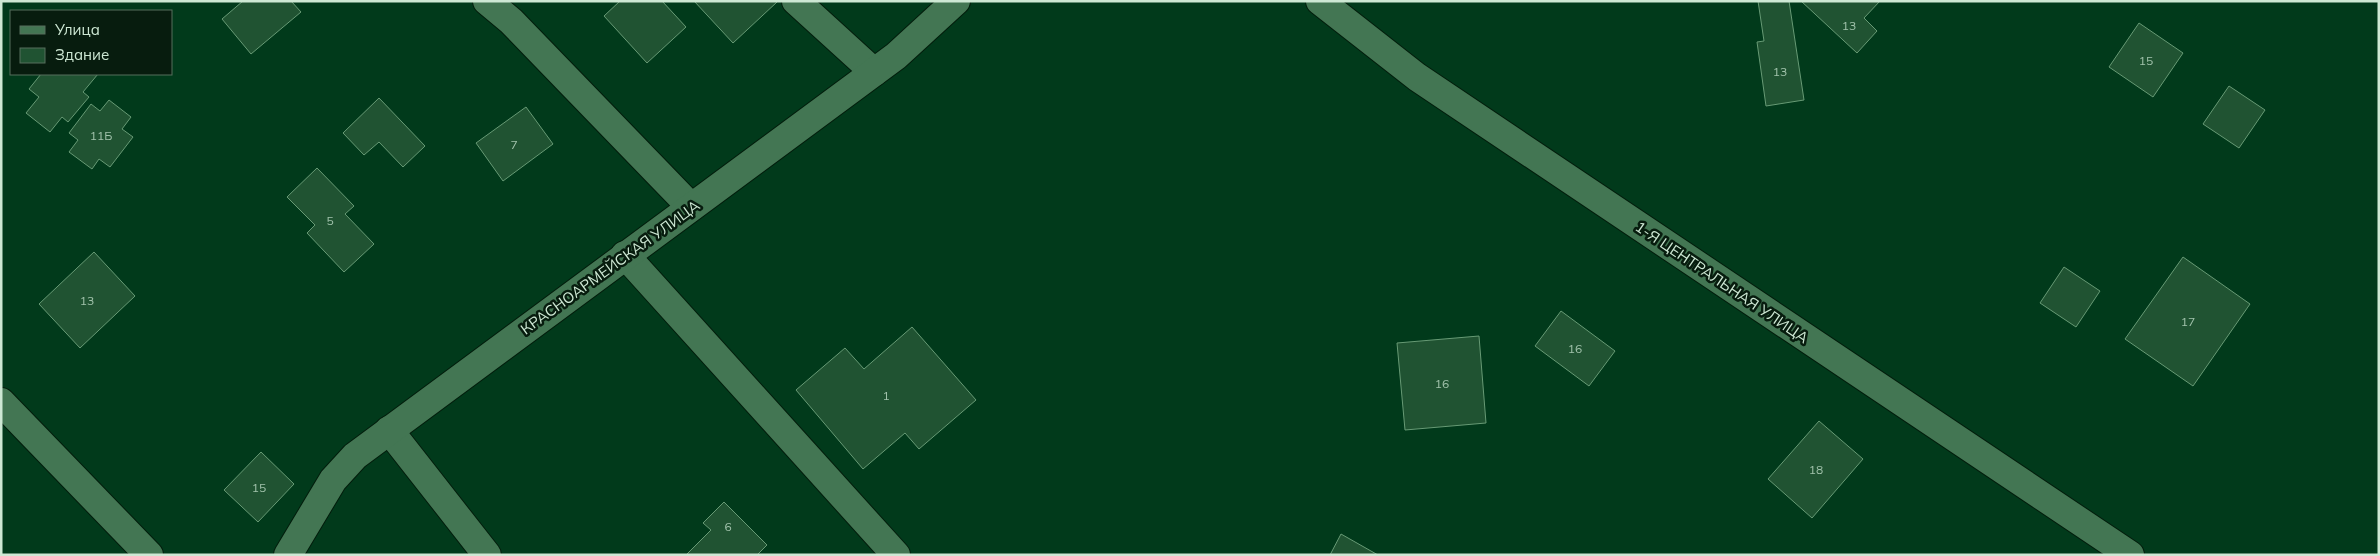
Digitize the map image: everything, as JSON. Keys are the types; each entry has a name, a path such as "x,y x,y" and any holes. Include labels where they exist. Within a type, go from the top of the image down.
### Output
{"street":[{"path":"487,1 511,21 691,207"},
{"path":"796,1 874,72"},
{"name":"КРАСНОАРМЕЙСКАЯ УЛИЦА","path":"288,555 333,480 355,456 896,56 956,1"},
{"name":"1-Я ЦЕНТРАЛЬНАЯ УЛИЦА","path":"1320,1 1417,77 2130,555"},
{"path":"625,255 896,555"},
{"path":"1,402 149,555"},
{"path":"389,430 487,555"}],"building":[{"path":"243,1 291,1 301,12 251,54 222,19"},
{"path":"620,1 662,1 686,27 647,63 604,16"},
{"path":"694,1 777,1 777,2 733,43"},
{"path":"1758,1 1789,1 1804,100 1766,106 1757,42 1764,41"},
{"path":"1801,1 1880,1 1864,18 1877,31 1857,53"},
{"path":"2139,23 2183,53 2153,97 2109,67"},
{"path":"40,75 97,75 83,92 89,97 68,122 62,117 50,132 26,113 39,97 29,89"},
{"path":"2229,86 2265,110 2239,148 2203,124"},
{"path":"379,98 425,146 403,167 379,142 364,155 343,133"},
{"path":"109,100 131,117 122,129 133,137 110,167 99,159 92,169 69,152 78,140 69,133 91,104 100,111"},
{"path":"526,107 553,144 503,181 476,143"},
{"path":"317,168 354,206 345,214 374,244 344,272 307,233 315,225 287,197"},
{"path":"94,252 135,296 80,348 39,304"},
{"path":"2183,257 2250,304 2193,386 2125,339"},
{"path":"2064,267 2100,291 2076,327 2040,303"},
{"path":"1561,311 1615,351 1589,386 1535,346"},
{"path":"912,327 976,400 919,449 905,433 863,469 796,390 845,348 864,369"},
{"path":"1479,336 1486,423 1405,430 1397,343"},
{"path":"1819,421 1863,459 1812,518 1768,479"},
{"path":"261,452 294,484 258,522 224,490"},
{"path":"724,502 767,545 757,555 686,555 711,530 703,523"},
{"path":"1341,534 1378,555 1330,555"}]}
